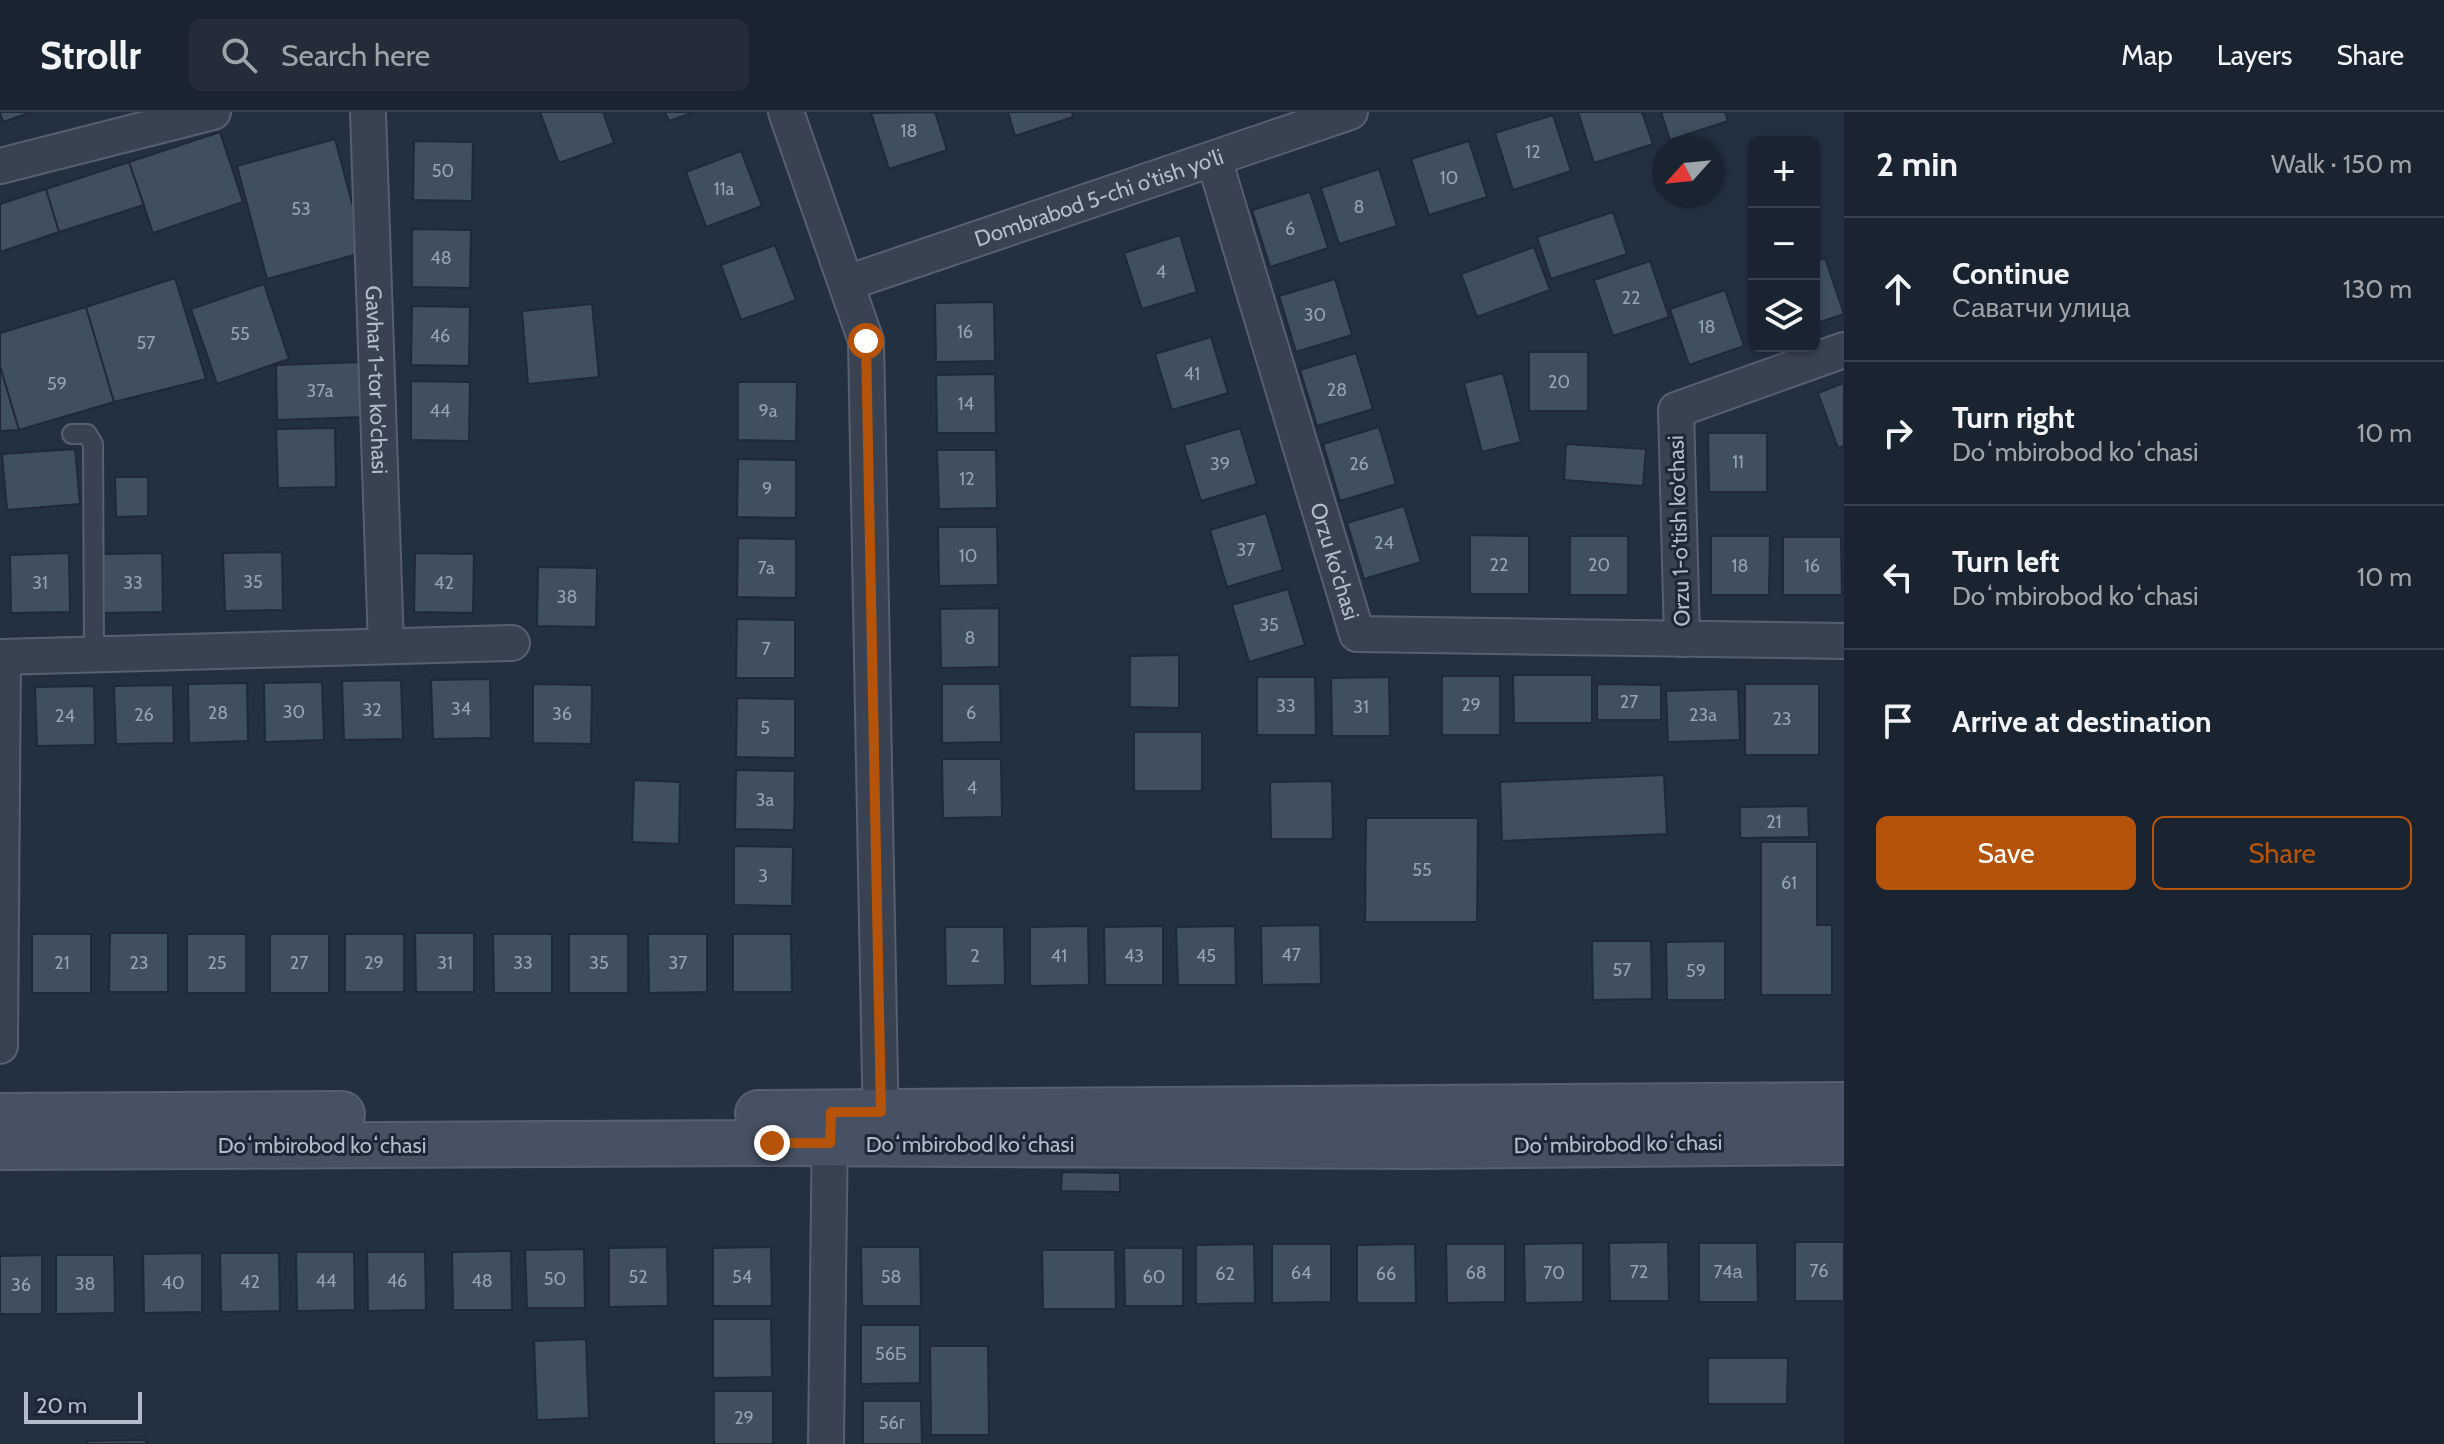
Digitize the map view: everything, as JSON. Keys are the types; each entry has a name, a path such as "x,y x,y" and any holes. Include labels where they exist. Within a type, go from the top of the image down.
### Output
{"main road":[{"name":"Doʻmbirobod koʻchasi","path":"0,1116 881,1128 1844,1105"},
{"name":"Doʻmbirobod koʻchasi","path":"0,1147 830,1128"},
{"name":"Doʻmbirobod koʻchasi","path":"881,1128 1416,1146 1844,1142"}],"street":[{"path":"0,166 213,112"},
{"name":"Gavhar 1-tor ko'chasi","path":"368,112 386,646"},
{"path":"786,112 866,341 881,1128"},
{"name":"Dombrabod 5-chi o'tish yo'li","path":"847,283 1350,112"},
{"name":"Orzu ko'chasi","path":"1214,159 1357,634 1844,641"},
{"name":"Orzu 1-o'tish ko'chasi","path":"1682,639 1676,410 1844,350"},
{"path":"0,1046 2,657 512,643"},
{"path":"826,1444 830,1128"}],"lane":[{"path":"72,434 87,434 93,444 94,654"}],"building":[{"path":"0,112 32,112 3,122"},
{"path":"540,112 603,112 614,143 559,163"},
{"path":"665,112 694,112 669,121"},
{"path":"935,112 947,150 889,169 871,113"},
{"path":"1008,112 1072,112 1073,117 1015,136"},
{"path":"1578,112 1642,112 1652,144 1594,163"},
{"path":"1661,112 1725,112 1728,121 1682,136 1669,136"},
{"path":"1553,115 1571,171 1513,190 1495,133"},
{"path":"220,132 243,202 153,233 129,162"},
{"path":"335,139 365,252 267,279 237,166"},
{"path":"414,141 473,142 472,201 413,200"},
{"path":"1469,141 1487,197 1429,215 1411,159"},
{"path":"741,151 762,206 706,227 686,172"},
{"path":"129,162 144,205 59,232 46,189"},
{"path":"1379,169 1397,226 1339,244 1321,188"},
{"path":"46,189 59,232 0,252 0,204"},
{"path":"1310,192 1328,248 1270,267 1252,210"},
{"path":"1613,212 1627,254 1551,279 1537,237"},
{"path":"412,229 471,230 470,288 412,287"},
{"path":"1180,235 1197,292 1142,309 1124,253"},
{"path":"775,245 796,300 741,320 721,265"},
{"path":"1534,247 1550,290 1477,317 1461,274"},
{"path":"1825,258 1844,314 1820,322 1820,280 1820,260"},
{"path":"1650,261 1669,317 1613,336 1594,280"},
{"path":"175,278 206,379 114,402 86,307"},
{"path":"1335,279 1352,335 1296,352 1279,296"},
{"path":"264,284 289,359 217,384 191,309"},
{"path":"1725,290 1744,346 1689,365 1670,309"},
{"path":"994,302 995,361 936,362 935,303"},
{"path":"592,304 599,377 528,384 522,311"},
{"path":"412,306 470,307 469,366 411,365"},
{"path":"86,307 114,402 19,430 0,366 0,333"},
{"path":"1211,337 1228,393 1172,410 1155,354"},
{"path":"1529,352 1588,352 1588,411 1529,411"},
{"path":"1356,353 1373,409 1317,426 1300,370"},
{"path":"362,362 364,417 277,420 276,365"},
{"path":"0,366 19,430 0,431"},
{"path":"1503,373 1521,442 1482,452 1464,383"},
{"path":"995,374 996,433 937,433 936,375"},
{"path":"411,381 470,382 469,441 411,440"},
{"path":"738,382 797,382 796,441 738,440"},
{"path":"1844,383 1844,446 1838,448 1818,393"},
{"path":"1379,427 1396,484 1340,501 1323,444"},
{"path":"335,428 336,487 278,488 276,429"},
{"path":"1240,428 1257,484 1201,501 1184,445"},
{"path":"1708,433 1767,433 1767,492 1709,492"},
{"path":"1566,444 1646,449 1643,486 1564,480"},
{"path":"75,449 80,504 7,510 2,454"},
{"path":"937,450 996,450 997,508 939,509"},
{"path":"738,459 796,460 796,518 737,517"},
{"path":"115,477 148,477 148,516 116,517"},
{"path":"1404,506 1421,562 1364,579 1347,523"},
{"path":"1266,513 1283,570 1227,587 1210,530"},
{"path":"938,527 997,527 998,585 939,586"},
{"path":"1470,535 1529,536 1529,594 1470,594"},
{"path":"1570,536 1628,536 1628,595 1570,595"},
{"path":"1711,536 1770,536 1769,595 1711,595"},
{"path":"1783,537 1841,537 1842,595 1783,595"},
{"path":"738,538 796,539 796,598 737,597"},
{"path":"282,552 283,610 225,611 223,553"},
{"path":"69,553 70,612 11,613 10,555"},
{"path":"162,553 163,612 104,613 103,554"},
{"path":"415,553 474,554 473,613 414,612"},
{"path":"538,567 597,568 596,627 537,626"},
{"path":"1288,589 1305,645 1249,662 1232,605"},
{"path":"999,608 999,667 941,668 940,609"},
{"path":"737,619 795,620 795,678 736,678"},
{"path":"1179,655 1179,708 1130,707 1130,656"},
{"path":"1513,675 1592,675 1592,723 1514,723"},
{"path":"1442,676 1500,676 1500,735 1442,735"},
{"path":"1257,677 1315,677 1316,735 1257,735"},
{"path":"1389,677 1390,736 1332,736 1331,678"},
{"path":"490,679 491,738 433,739 431,680"},
{"path":"401,680 403,739 344,740 342,681"},
{"path":"322,682 324,740 265,742 264,683"},
{"path":"247,683 248,741 189,743 188,684"},
{"path":"533,684 592,685 591,744 533,743"},
{"path":"942,684 1000,684 1001,742 942,743"},
{"path":"1597,684 1661,685 1661,720 1597,720"},
{"path":"1745,684 1819,684 1819,755 1745,755"},
{"path":"173,685 174,743 116,744 114,686"},
{"path":"94,686 95,745 37,746 35,687"},
{"path":"1738,689 1740,740 1668,742 1666,691"},
{"path":"737,698 795,699 795,758 736,757"},
{"path":"1134,732 1202,732 1202,791 1134,791"},
{"path":"942,759 1001,759 1002,817 943,818"},
{"path":"736,770 795,771 794,830 735,829"},
{"path":"1664,775 1667,834 1502,841 1500,782"},
{"path":"634,780 680,782 679,844 632,842"},
{"path":"1332,781 1333,839 1271,839 1270,782"},
{"path":"1808,806 1809,837 1740,838 1740,807"},
{"path":"1366,818 1478,818 1477,922 1365,922"},
{"path":"1761,842 1817,842 1817,925 1832,925 1832,995 1761,995"},
{"path":"734,846 793,847 792,906 734,905"},
{"path":"1320,925 1321,984 1262,985 1261,926"},
{"path":"1088,926 1089,985 1030,986 1030,927"},
{"path":"1163,926 1163,985 1105,985 1104,927"},
{"path":"1235,926 1236,985 1178,985 1176,927"},
{"path":"945,927 1004,927 1005,985 946,986"},
{"path":"110,933 168,933 168,992 109,992"},
{"path":"415,933 474,933 474,992 416,992"},
{"path":"32,934 91,934 91,993 32,993"},
{"path":"187,934 246,934 246,993 187,993"},
{"path":"270,934 329,934 329,993 270,993"},
{"path":"345,934 404,934 404,992 345,992"},
{"path":"493,934 552,934 552,993 494,993"},
{"path":"569,934 628,934 628,993 569,993"},
{"path":"648,934 707,934 707,992 649,993"},
{"path":"733,934 791,934 792,992 733,992"},
{"path":"1592,941 1651,941 1652,999 1593,1000"},
{"path":"1725,941 1725,1000 1667,1000 1666,942"},
{"path":"1062,1172 1120,1173 1120,1192 1061,1191"},
{"path":"1668,1242 1669,1301 1610,1301 1609,1243"},
{"path":"1795,1242 1844,1242 1844,1301 1795,1301"},
{"path":"1583,1243 1583,1302 1525,1303 1524,1244"},
{"path":"1699,1243 1757,1243 1758,1302 1699,1302"},
{"path":"1254,1244 1255,1303 1196,1304 1196,1245"},
{"path":"1272,1244 1331,1244 1331,1302 1272,1303"},
{"path":"1415,1244 1416,1303 1357,1303 1357,1245"},
{"path":"1446,1244 1505,1244 1505,1302 1447,1303"},
{"path":"667,1247 668,1306 609,1307 609,1248"},
{"path":"771,1247 772,1306 713,1306 713,1248"},
{"path":"861,1247 920,1247 921,1306 862,1306"},
{"path":"1124,1248 1183,1248 1183,1306 1125,1306"},
{"path":"584,1249 585,1308 527,1308 525,1250"},
{"path":"1042,1250 1115,1250 1116,1309 1043,1309"},
{"path":"511,1251 512,1310 453,1310 452,1252"},
{"path":"296,1252 354,1252 355,1310 297,1311"},
{"path":"367,1252 425,1252 426,1310 368,1311"},
{"path":"202,1253 202,1312 144,1313 143,1254"},
{"path":"220,1253 279,1253 280,1311 221,1312"},
{"path":"42,1255 42,1314 0,1314 0,1256"},
{"path":"56,1255 114,1255 115,1313 56,1314"},
{"path":"713,1319 771,1319 772,1377 713,1378"},
{"path":"861,1325 920,1325 920,1383 861,1384"},
{"path":"586,1339 589,1418 537,1420 534,1341"},
{"path":"930,1346 988,1346 989,1435 931,1435"},
{"path":"1708,1358 1788,1358 1787,1404 1708,1404"},
{"path":"714,1391 773,1391 773,1444 714,1444"},
{"path":"863,1401 921,1401 922,1444 863,1444"},
{"path":"146,1440 146,1444 87,1444 87,1441"}],"route":[{"path":"772,1143 830,1143 831,1112 881,1112 866,341"}]}
